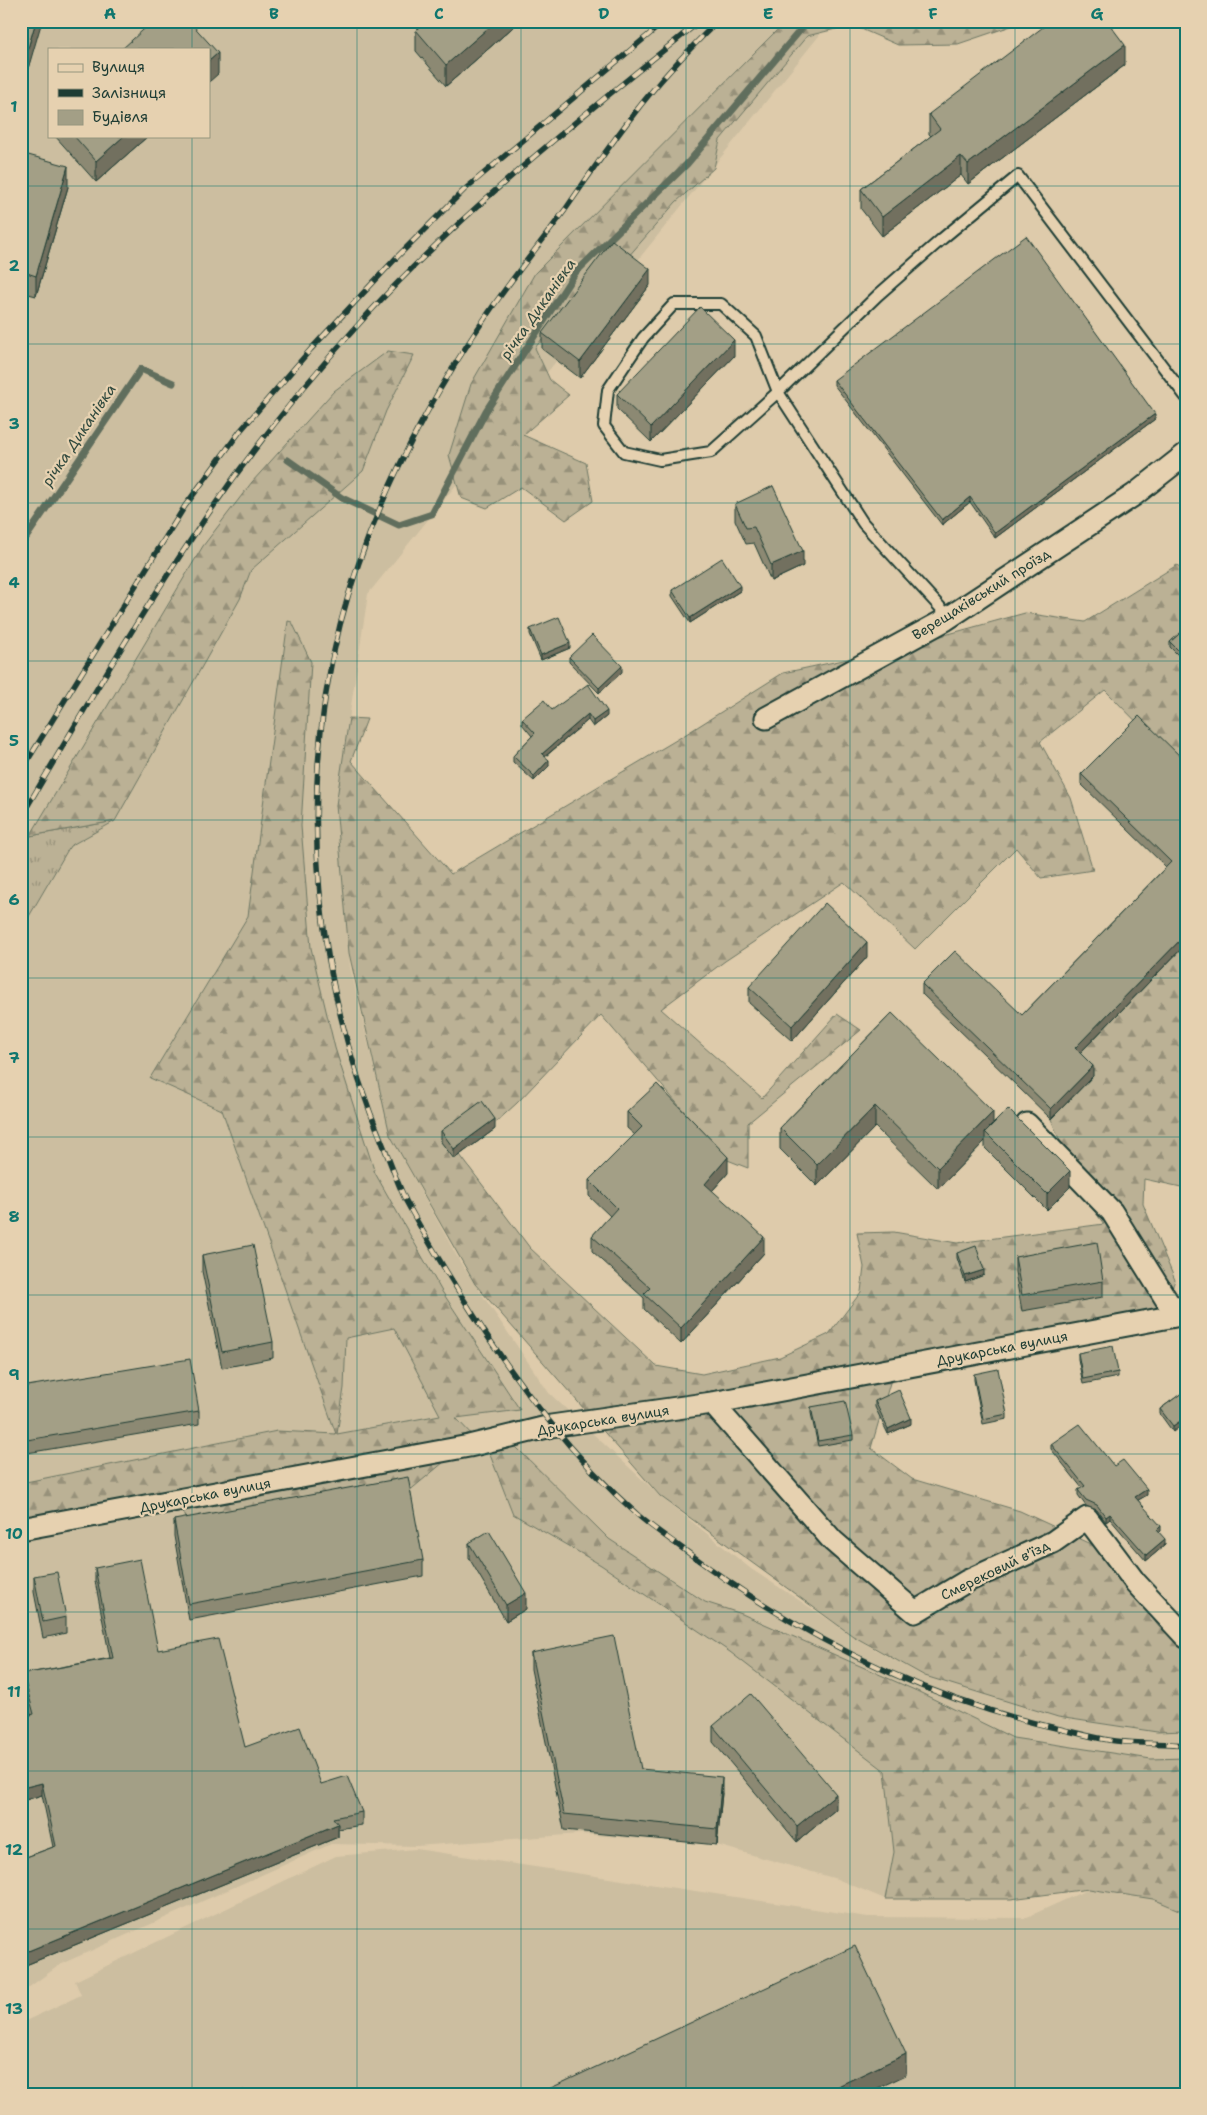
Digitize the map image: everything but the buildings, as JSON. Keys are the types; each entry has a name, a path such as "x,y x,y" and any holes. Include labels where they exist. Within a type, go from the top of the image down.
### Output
{"street":[{"name":"Верещаківський проїзд","path":"766,718 950,617 1134,495 1186,454"},
{"path":"1027,1124 1112,1212 1169,1304 1186,1313"},
{"name":"Друкарська вулиця","path":"21,1529 469,1446 551,1426 712,1403 1186,1313"},
{"name":"Смерековий в'їзд","path":"712,1403 833,1541 915,1612 967,1581 1053,1542 1087,1518 1135,1582 1186,1637"}],"lane":[{"path":"950,617 863,524 778,392 756,336 721,304 674,304 643,338 608,390 604,426 624,452 660,460 711,452 778,392 878,295 1018,176 1186,397"}],"shaded area":[{"path":"21,21 831,21 368,594 336,805 350,966 390,1135 460,1262 549,1393 660,1496 751,1569 874,1649 925,1676 1058,1717 1157,1732 1186,1732 1186,1870 1080,1879 1011,1899 885,1899 837,1879 717,1845 580,1834 416,1846 331,1844 61,1964 21,1993"},
{"path":"416,1849 868,1917 1025,1918 1089,1889 1151,1898 1186,1872 1186,2094 21,2094 21,2023 81,1995 75,1981 336,1856"}],"green space":[{"path":"786,21 1026,21 958,44 898,45 852,25 807,36 720,140 714,168 676,202 627,258 609,252 535,348 550,380 569,395 523,435 586,463 593,501 566,520 521,487 487,508 461,498 449,455 471,384 535,273"},
{"path":"388,351 414,355 386,411 363,471 251,570 240,599 115,821 30,836 203,546 252,482 334,391"},
{"path":"1177,565 1186,572 1186,772 1105,690 1040,742 1071,798 1093,870 1041,878 1016,848 915,949 844,882 725,961 661,1009 762,1098 837,1014 861,1030 748,1123 748,1168 725,1159 601,1015 517,1103 460,1155 530,1248 656,1366 702,1374 780,1357 829,1334 861,1292 864,1267 857,1233 894,1232 957,1243 1104,1224 1081,1193 1051,1119 1075,1058 1186,944 1186,1188 1144,1179 1143,1204 1175,1280 1161,1318 894,1369 871,1448 912,1479 1020,1511 1100,1548 1159,1627 1186,1649 1186,1731 1157,1732 1058,1717 925,1676 853,1636 660,1496 475,1284 390,1135 349,953 336,805 349,718 367,719 351,761 451,874 683,736 783,673 890,650 1025,613 1085,622"},
{"path":"288,621 292,622 311,662 301,826 311,948 335,1048 375,1173 441,1290 520,1410 456,1418 474,1437 408,1492 193,1532 174,1493 21,1519 21,1483 277,1431 336,1434 222,1110 150,1078 248,916","holes":["394,1328 440,1415 337,1434 344,1388 346,1338"]},
{"path":"115,821 70,846 21,930 21,850 30,836"},
{"path":"485,1442 511,1442 609,1539 705,1602 742,1614 917,1691 1013,1738 1151,1759 1186,1758 1186,1913 1153,1899 1089,1889 1011,1899 885,1899 894,1852 885,1771 730,1652 601,1565 513,1514"}],"waterway":[{"name":"річка Диканівка","path":"288,460 342,498 399,525 432,514 486,411 575,273 687,164 808,21"},
{"name":"річка Диканівка","path":"1178,21 1186,31"},
{"name":"річка Диканівка","path":"21,545 141,369 173,383"}],"railway":[{"path":"21,771 185,506 241,430 311,349 397,257 464,190 665,21"},
{"path":"21,817 125,643 190,541 252,454 319,370 366,316 405,276 486,199 570,126 700,21"},
{"path":"718,21 674,66 643,103 489,312 442,385 421,423 401,462 366,542 340,625 326,690 319,757 316,823 320,890 328,956 342,1021 360,1085 400,1188 446,1270 489,1339 548,1420 591,1470 639,1516 728,1581 772,1610 863,1660 911,1681 959,1700 1009,1716 1088,1736 1125,1742 1186,1745"}]}
